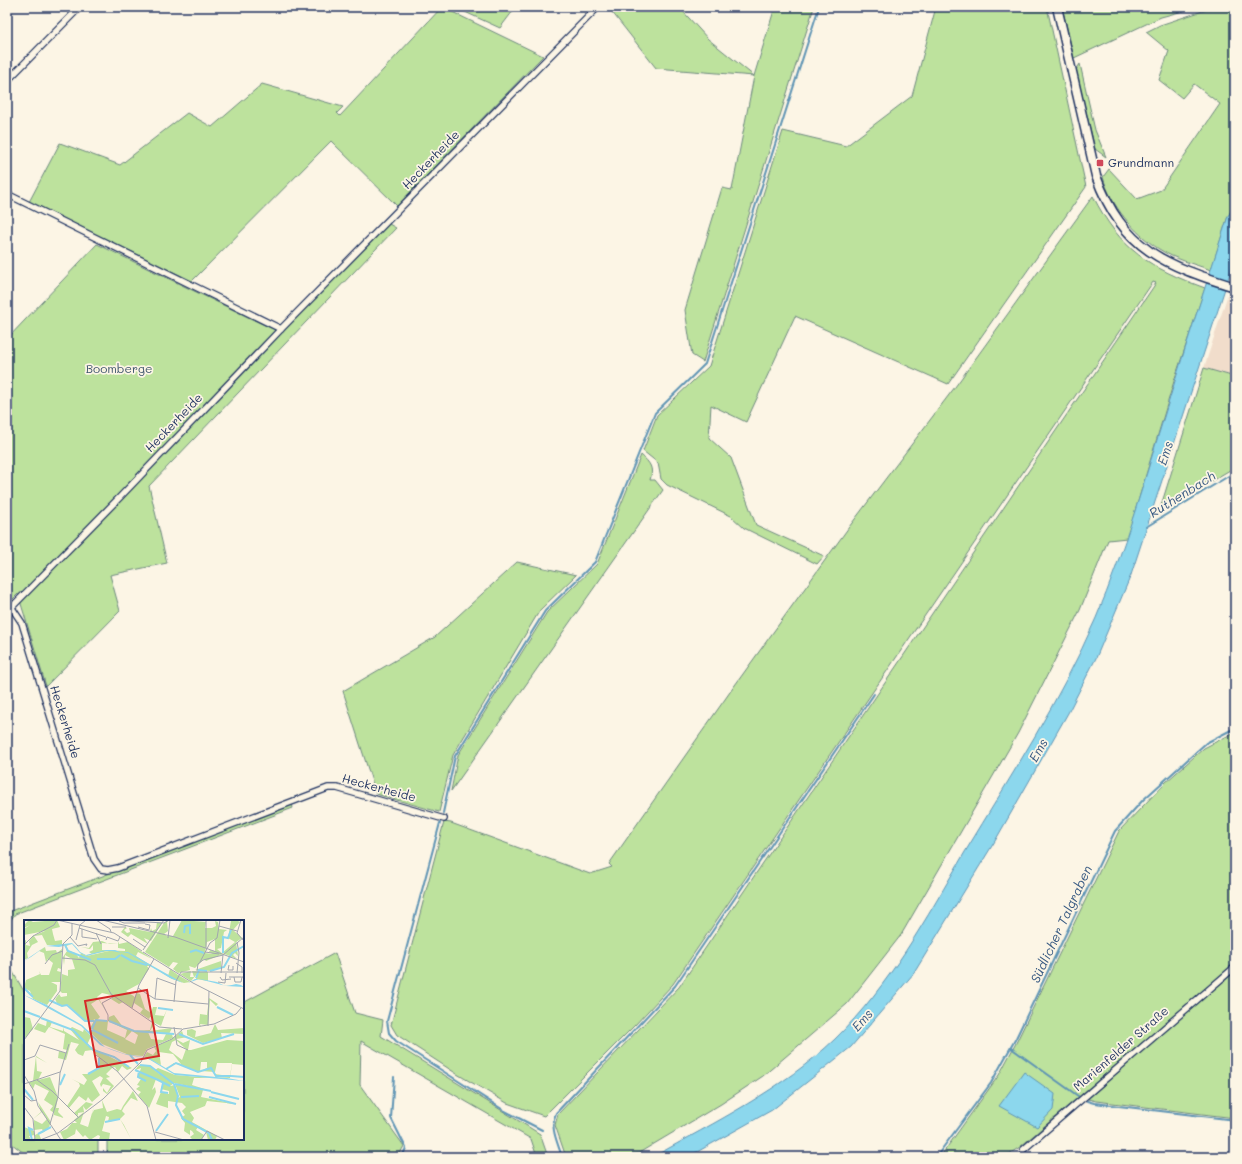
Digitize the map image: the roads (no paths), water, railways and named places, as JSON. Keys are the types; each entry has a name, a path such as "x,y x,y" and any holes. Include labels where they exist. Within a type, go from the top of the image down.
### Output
{"main road":[{"path":"1057,7 1096,176 1104,198 1112,212 1133,238 1154,256 1169,264 1202,277 1234,287"}],"street":[{"path":"7,81 80,7"},
{"name":"Heckerheide","path":"444,819 337,788 328,788 118,868 108,870 101,869 94,859 22,623 9,610 281,329 598,7"},
{"path":"7,194 281,329"},
{"name":"Marienfelder Straße","path":"1023,1150 1235,967"}],"water":[{"name":"Ems","path":"1235,205 1235,258 1131,575 1096,658 1068,713 995,841 914,973 851,1047 772,1110 688,1157 653,1157 748,1104 793,1074 815,1057 855,1018 873,996 890,974 921,926 1051,708 1096,618 1134,514 1228,216"},
{"path":"1024,1072 1055,1094 1053,1110 1037,1127 999,1106"}],"waterway":[{"path":"443,813 455,756 545,611 595,562 655,413 705,364 819,7"},
{"name":"Ruthenbach","path":"1146,527 1235,472"},
{"path":"562,1157 556,1141 553,1124 556,1113 675,986 874,694"},
{"name":"Südlicher Talgraben","path":"936,1157 991,1083 1016,1038 1115,831 1143,800 1206,743 1235,728"},
{"path":"440,823 387,1021 389,1033 396,1041 505,1111 542,1130"},
{"path":"1011,1048 1078,1096"},
{"path":"394,1077 391,1118 406,1148 402,1157"},
{"path":"1087,1101 1235,1120"}],"place":[{"name":"Grundmann","path":"1100,163"}],"park label":[{"name":"Boomberge","path":"119,369"}]}
